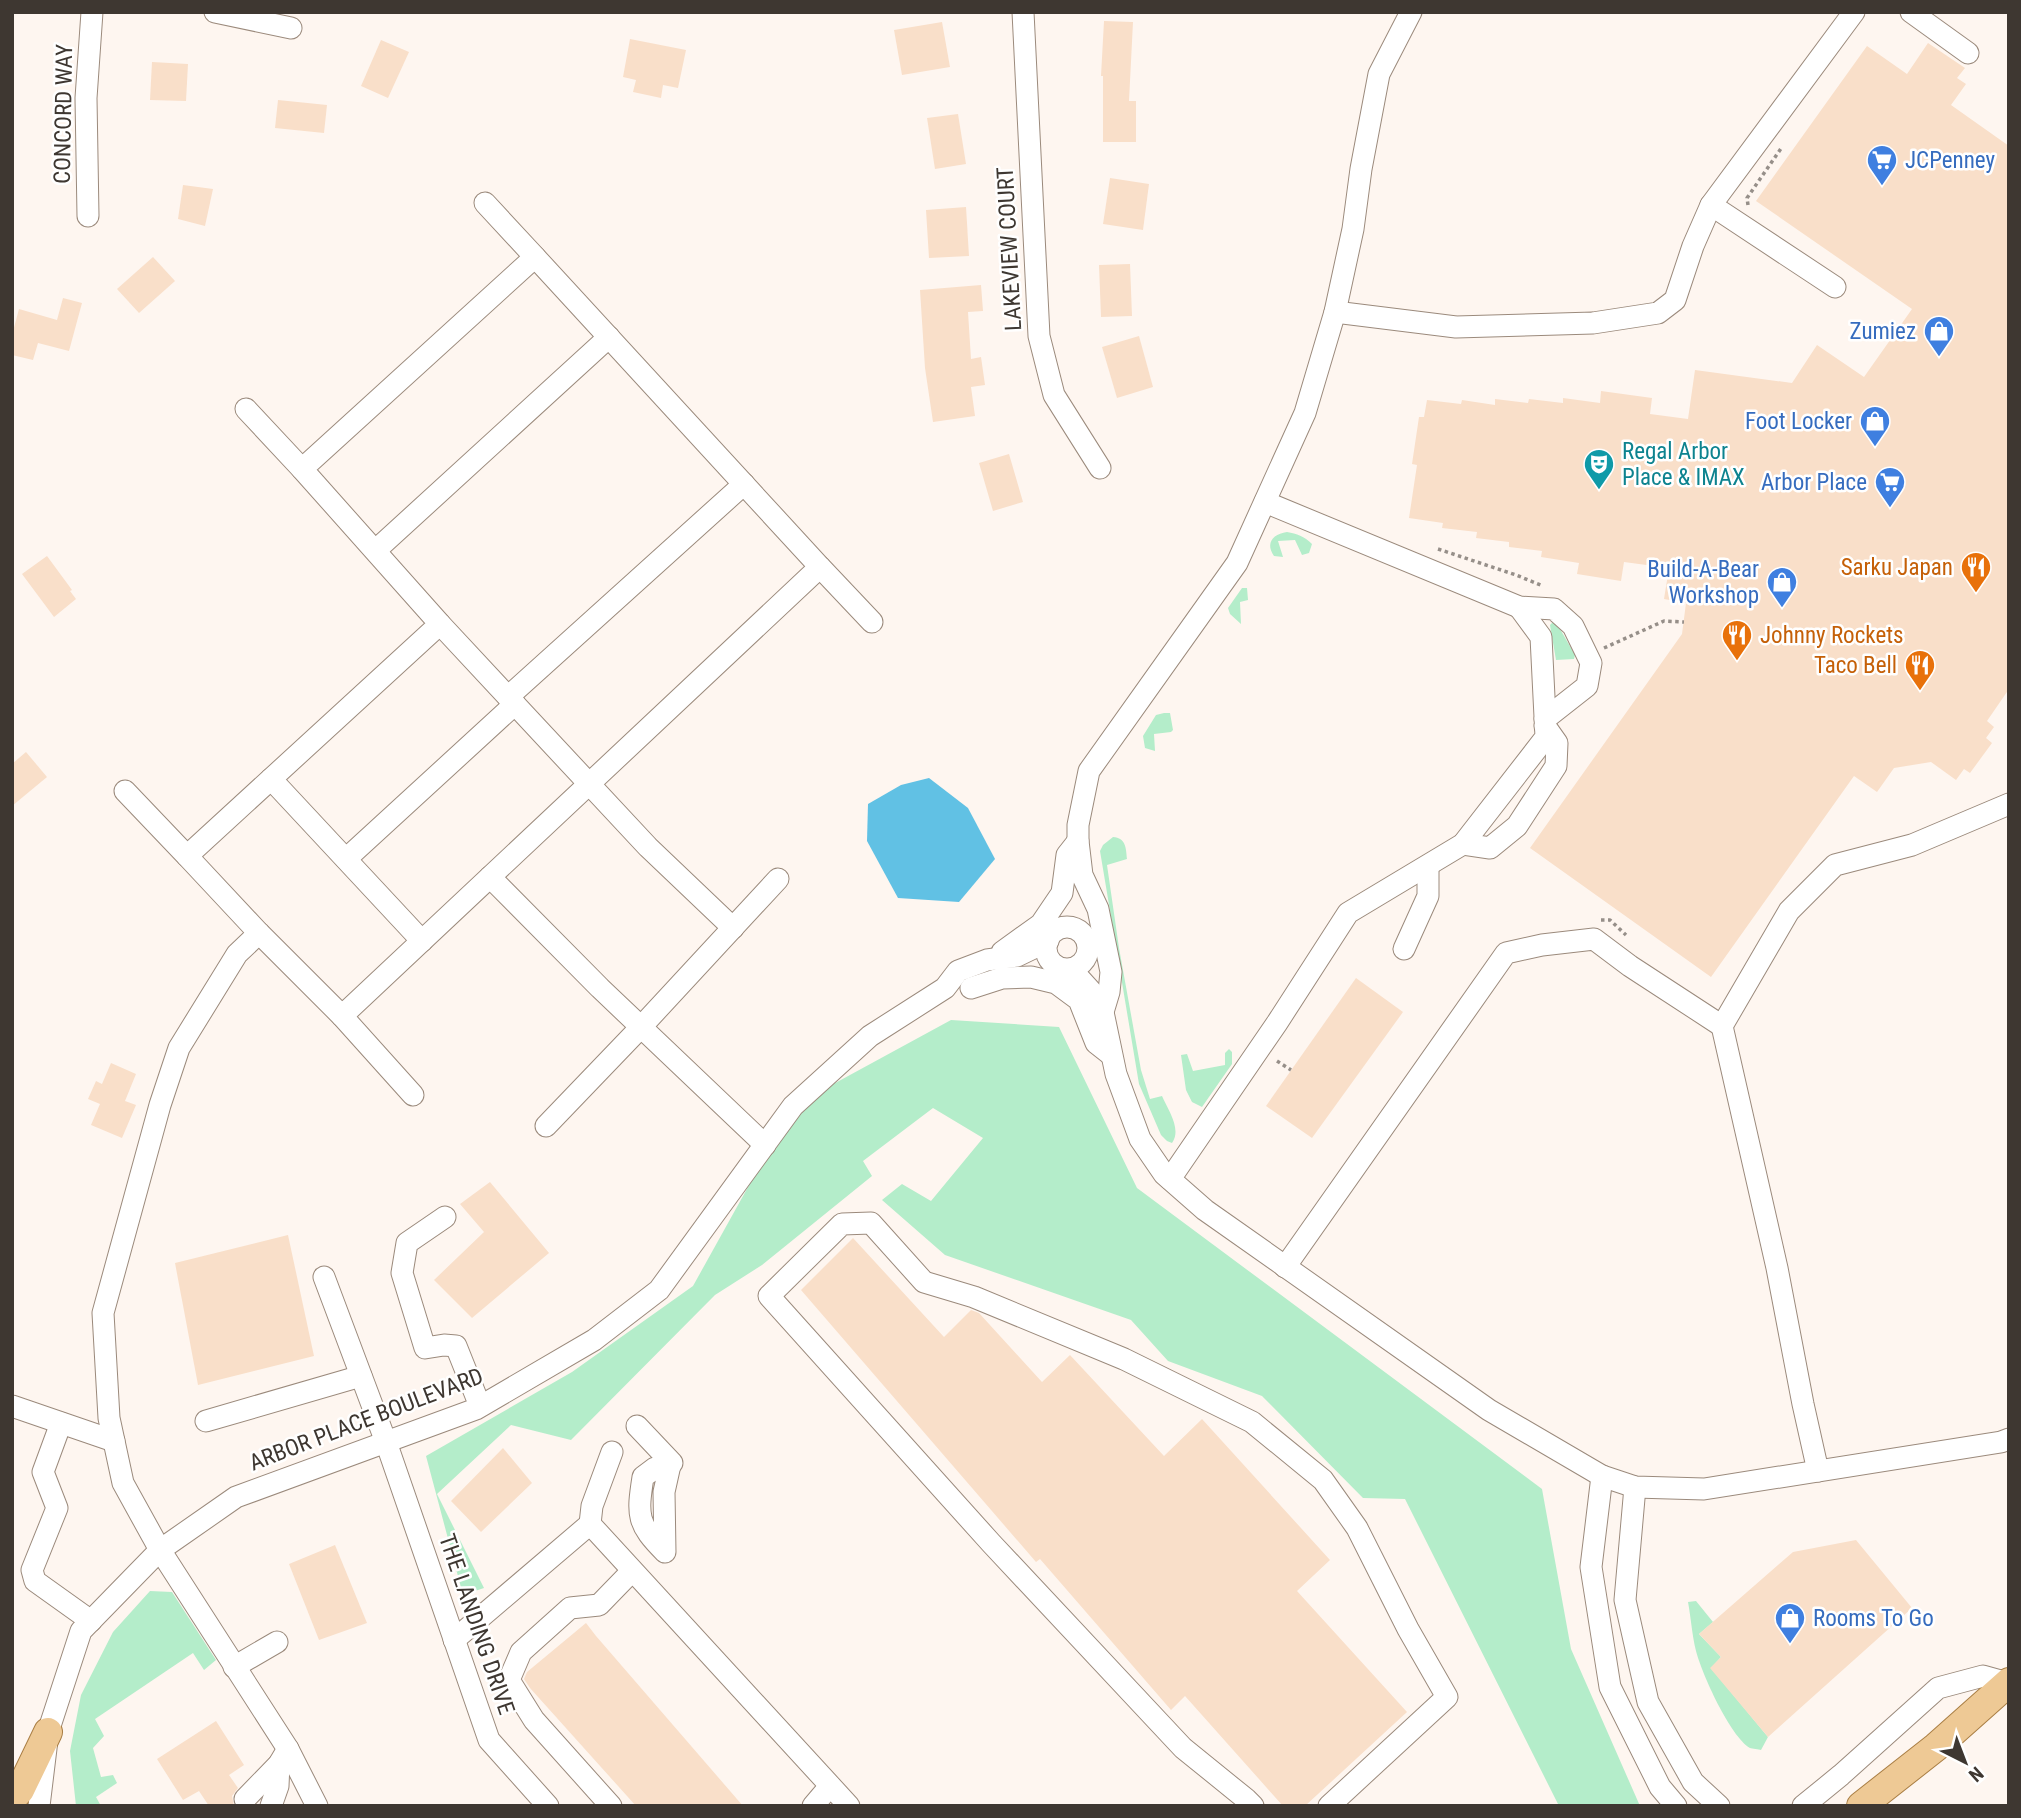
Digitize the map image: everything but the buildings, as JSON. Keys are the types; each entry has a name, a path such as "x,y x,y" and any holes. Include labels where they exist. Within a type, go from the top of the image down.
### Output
{"main road":[{"path":"1864,1805 1936,1747 2008,1682"},
{"path":"12,1798 19,1790 48,1732"}],"street":[{"name":"CONCORD WAY","path":"88,216 86,98 92,12"},
{"path":"215,12 291,28"},
{"name":"LAKEVIEW COURT","path":"1023,12 1039,336 1054,395 1100,468"},
{"path":"1103,1012 1111,972 1098,909 1082,875 1078,841 1078,825 1089,771 1237,563 1306,413 1335,312 1353,229 1379,74 1411,12"},
{"path":"1335,312 1456,327 1593,323 1658,313 1675,300 1693,246 1711,205 1854,12"},
{"path":"1911,12 1968,54"},
{"path":"485,202 872,622"},
{"path":"1711,205 1835,287"},
{"path":"302,469 535,257"},
{"path":"376,550 609,337"},
{"path":"246,409 511,701 648,847 733,928"},
{"path":"345,859 744,484"},
{"path":"1265,502 1519,607 1554,608 1573,626 1591,663 1587,686 1545,723"},
{"path":"342,1016 821,567"},
{"path":"1170,1179 1277,1023 1348,913 1463,844 1546,737 1541,637 1519,607"},
{"path":"187,856 440,624"},
{"path":"1463,844 1490,848 1517,826 1556,766 1557,743 1545,723"},
{"path":"271,779 422,941"},
{"path":"125,791 259,933 342,1016 413,1095"},
{"path":"1818,1471 1777,1268 1722,1026 1789,911 1835,864 1912,845 2009,804"},
{"path":"987,960 1041,924 1062,893 1068,855 1078,841"},
{"path":"1404,949 1428,896 1428,866"},
{"path":"1082,875 1063,951 1103,1012 1116,1074 1140,1139 1164,1174 1205,1210 1489,1410 1602,1476 1635,1487 1704,1489 2009,1439"},
{"path":"490,877 600,988 765,1145"},
{"path":"546,1126 778,879"},
{"path":"971,988 992,973 1088,944 1083,934 1098,909"},
{"path":"259,933 237,954 178,1048 160,1105 103,1313 109,1418 123,1483 160,1550 234,1667 283,1757 317,1806"},
{"path":"1286,1266 1506,953 1594,939 1630,967 1722,1026"},
{"path":"1063,951 1111,972"},
{"name":"ARBOR PLACE BOULEVARD","path":"39,1806 48,1732 81,1631 160,1550 236,1497 480,1406 594,1340 659,1290 793,1106 870,1036 945,988 958,971 987,960 1063,951"},
{"path":"945,988 971,988 1002,978 1031,978 1056,983 1079,1000 1096,1043 1111,1049"},
{"path":"445,1217 407,1244 402,1273 425,1348 456,1346 480,1406"},
{"path":"1253,1806 1183,1748 991,1543 769,1296 842,1224 871,1223 924,1282 974,1297 1124,1359 1252,1422 1323,1480 1357,1528 1408,1629 1447,1697 1329,1806"},
{"name":"THE LANDING DRIVE","path":"324,1277 386,1442 489,1740 548,1806"},
{"path":"206,1421 361,1376"},
{"path":"12,1406 114,1441"},
{"path":"61,1423 43,1472 57,1508 32,1570 35,1581 91,1621"},
{"path":"637,1426 672,1463"},
{"path":"454,1640 590,1524 592,1506 612,1452"},
{"path":"1602,1476 1591,1567 1611,1687 1659,1797 1676,1806"},
{"path":"1635,1487 1625,1600 1648,1702 1693,1782 1719,1806"},
{"path":"590,1524 849,1806"},
{"path":"611,1806 534,1720 509,1680 521,1652 570,1608 599,1605 665,1552"},
{"path":"234,1667 277,1642"},
{"path":"1803,1806 1938,1688 1983,1676 2008,1682"},
{"path":"245,1799 283,1757"},
{"path":"271,1806 283,1757"},
{"path":"813,1806 830,1786"}],"path":[{"path":"1748,208 1747,198 1784,145"},
{"path":"1604,656 1602,649 1664,621 1684,622"},
{"path":"1276,1061 1291,1070"}],"green space":[{"path":"1287,532 1312,544 1309,553 1302,555 1295,540 1278,541 1283,557 1274,556 1270,543 1278,535"},
{"path":"1242,588 1247,588 1248,600 1240,602 1241,624 1230,614 1228,608"},
{"path":"1556,622 1575,655 1574,659 1556,660 1550,625"},
{"path":"1170,713 1173,730 1154,734 1155,751 1145,748 1143,736 1156,715"},
{"path":"1113,837 1123,842 1127,859 1107,865 1141,1070 1150,1099 1162,1096 1170,1113 1176,1132 1172,1143 1161,1135 1139,1084 1100,851"},
{"path":"951,1020 1059,1027 1137,1188 1542,1489 1571,1649 1640,1806 1559,1806 1405,1499 1363,1498 1262,1396 1168,1361 1131,1320 945,1255 882,1200 902,1184 931,1201 983,1138 933,1108 863,1161 872,1176 762,1265 715,1295 571,1440 511,1425 437,1494 484,1588 463,1595 426,1456 572,1372 693,1286 793,1106"},
{"path":"1229,1049 1232,1052 1232,1064 1202,1107 1192,1102 1186,1090 1181,1055 1187,1054 1193,1071 1225,1065 1225,1053"},
{"path":"150,1591 172,1592 216,1660 204,1670 193,1653 95,1719 104,1736 93,1748 101,1777 113,1775 117,1783 96,1797 101,1806 76,1806 70,1751 81,1695 113,1632"},
{"path":"1696,1601 1713,1622 1699,1634 1721,1657 1711,1668 1768,1737 1761,1750 1750,1748 1742,1741 1710,1689 1693,1639 1688,1602"}],"water":[{"path":"929,778 968,808 995,859 959,902 898,898 867,841 868,804 901,785"}],"place":[{"name":"JCPenney","path":"1882,187"},
{"name":"Zumiez","path":"1939,358"},
{"name":"Foot Locker","path":"1875,448"},
{"name":"Regal Arbor Place & IMAX","path":"1599,491"},
{"name":"Arbor Place","path":"1890,509"},
{"name":"Sarku Japan","path":"1976,594"},
{"name":"Build-A-Bear Workshop","path":"1782,609"},
{"name":"Johnny Rockets","path":"1737,662"},
{"name":"Taco Bell","path":"1920,692"},
{"name":"Rooms To Go","path":"1790,1645"}]}
